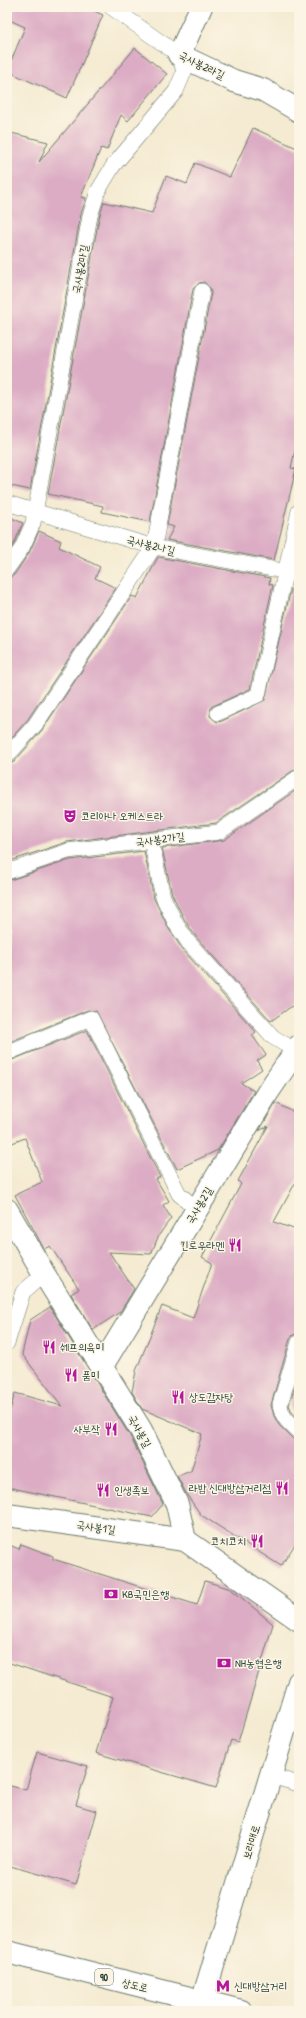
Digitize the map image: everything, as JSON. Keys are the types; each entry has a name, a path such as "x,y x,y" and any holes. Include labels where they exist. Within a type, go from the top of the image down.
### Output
{"street":[{"path":"179,55 201,7"},
{"name":"국사봉2라길","path":"179,55 234,81 263,90 299,111"},
{"name":"국사봉2길","path":"102,1366 196,1208 268,1092 298,1048"},
{"name":"국사봉길","path":"7,1210 44,1274 141,1430 177,1504 185,1540"},
{"name":"국사봉1길","path":"7,1515 185,1540"},
{"path":"185,1540 299,1620"},
{"name":"보라매로","path":"202,2006 299,1682"},
{"name":"상도로","path":"7,1952 202,2006 241,2011"}],"lane":[{"name":"국사봉2라길","path":"111,7 179,55"},
{"name":"국사봉2마길","path":"7,569 29,535 35,511 90,216 98,191 113,166 176,91 184,72 179,55"},
{"path":"7,756 35,725 154,547 202,291"},
{"name":"국사봉2나길","path":"7,503 154,547 293,572"},
{"path":"218,713 258,695 293,572 299,511"},
{"name":"국사봉2가길","path":"7,872 68,850 220,832 299,777"},
{"path":"151,840 163,897 180,930 189,943 273,1037 298,1048"},
{"path":"7,1053 91,1018 179,1194 196,1208"},
{"path":"7,1343 23,1292 44,1274"},
{"path":"299,1342 280,1404 281,1412 288,1422 299,1432"},
{"path":"271,1776 299,1784"}],"building":[{"path":"7,7 85,7 103,15 67,98 7,71 25,27 7,19"},
{"path":"135,48 167,74 128,121 121,115 107,150 101,148 81,197 86,198 81,214 30,490 7,485 7,132 48,142 39,162"},
{"path":"253,128 299,149 299,433 291,468 296,469 274,560 167,540 174,527 167,525 211,293 210,288 204,282 199,283 193,289 150,522 102,512 103,506 48,494 99,218 104,202 152,213 166,176 187,184 195,163 230,177"},
{"path":"7,516 23,523 14,544 7,554"},
{"path":"39,531 61,541 59,547 100,567 95,578 116,588 28,719 7,743 7,578 14,575 29,553"},
{"path":"158,557 270,578 269,584 273,585 250,689 211,707 210,716 217,722 265,700 291,589 299,590 299,768 216,823 67,842 7,862 7,765 14,762 42,730 132,596 137,598"},
{"path":"299,788 299,1001 271,1021 196,937 184,919 172,894 162,848 224,840"},
{"path":"144,851 154,899 169,929 182,949 256,1032 252,1035 266,1055 257,1061 262,1069 241,1083 254,1091 218,1150 177,1169 96,1011 88,1010 7,1043 7,881 70,860"},
{"path":"87,1030 160,1177 156,1179 169,1201 163,1205 171,1218 159,1235 151,1254 109,1252 134,1289 120,1312 93,1330 71,1294 79,1289 50,1246 44,1249 15,1195 42,1182 25,1138 7,1145 7,1062"},
{"path":"276,1103 299,1115 299,1176 274,1222 299,1231 299,1333 293,1335 290,1339 271,1405 274,1416 279,1425 293,1439 299,1441 299,1538 281,1566 201,1515 187,1495 177,1476 191,1471 202,1434 142,1409 132,1392 136,1371 162,1306 193,1318 212,1263 202,1257 241,1184 238,1181 268,1126 259,1131"},
{"path":"50,1307 130,1436 163,1504 152,1517 7,1487 7,1420 15,1393 62,1406 22,1354 30,1320"},
{"path":"299,1373 299,1420 292,1412 289,1405"},
{"path":"7,1544 19,1549 21,1544 53,1556 53,1559 197,1605 205,1581 231,1589 273,1624 238,1742 231,1740 216,1788 96,1753 113,1697 7,1662"},
{"path":"37,1752 88,1766 76,1805 97,1811 76,1885 7,1865 7,1785 26,1790"}],"place":[{"name":"코리아나 오케스트라","path":"70,816"},
{"name":"킨로우라멘","path":"235,1245"},
{"name":"쉐프의육미","path":"49,1347"},
{"name":"품미","path":"71,1375"},
{"name":"상도감자탕","path":"178,1397"},
{"name":"사부작","path":"111,1429"},
{"name":"라밥 신대방삼거리점","path":"282,1488"},
{"name":"인생족보","path":"103,1490"},
{"name":"코치코치","path":"257,1541"},
{"name":"KB국민은행","path":"111,1594"},
{"name":"NH농협은행","path":"224,1663"},
{"name":"신대방삼거리","path":"223,1986"}]}
